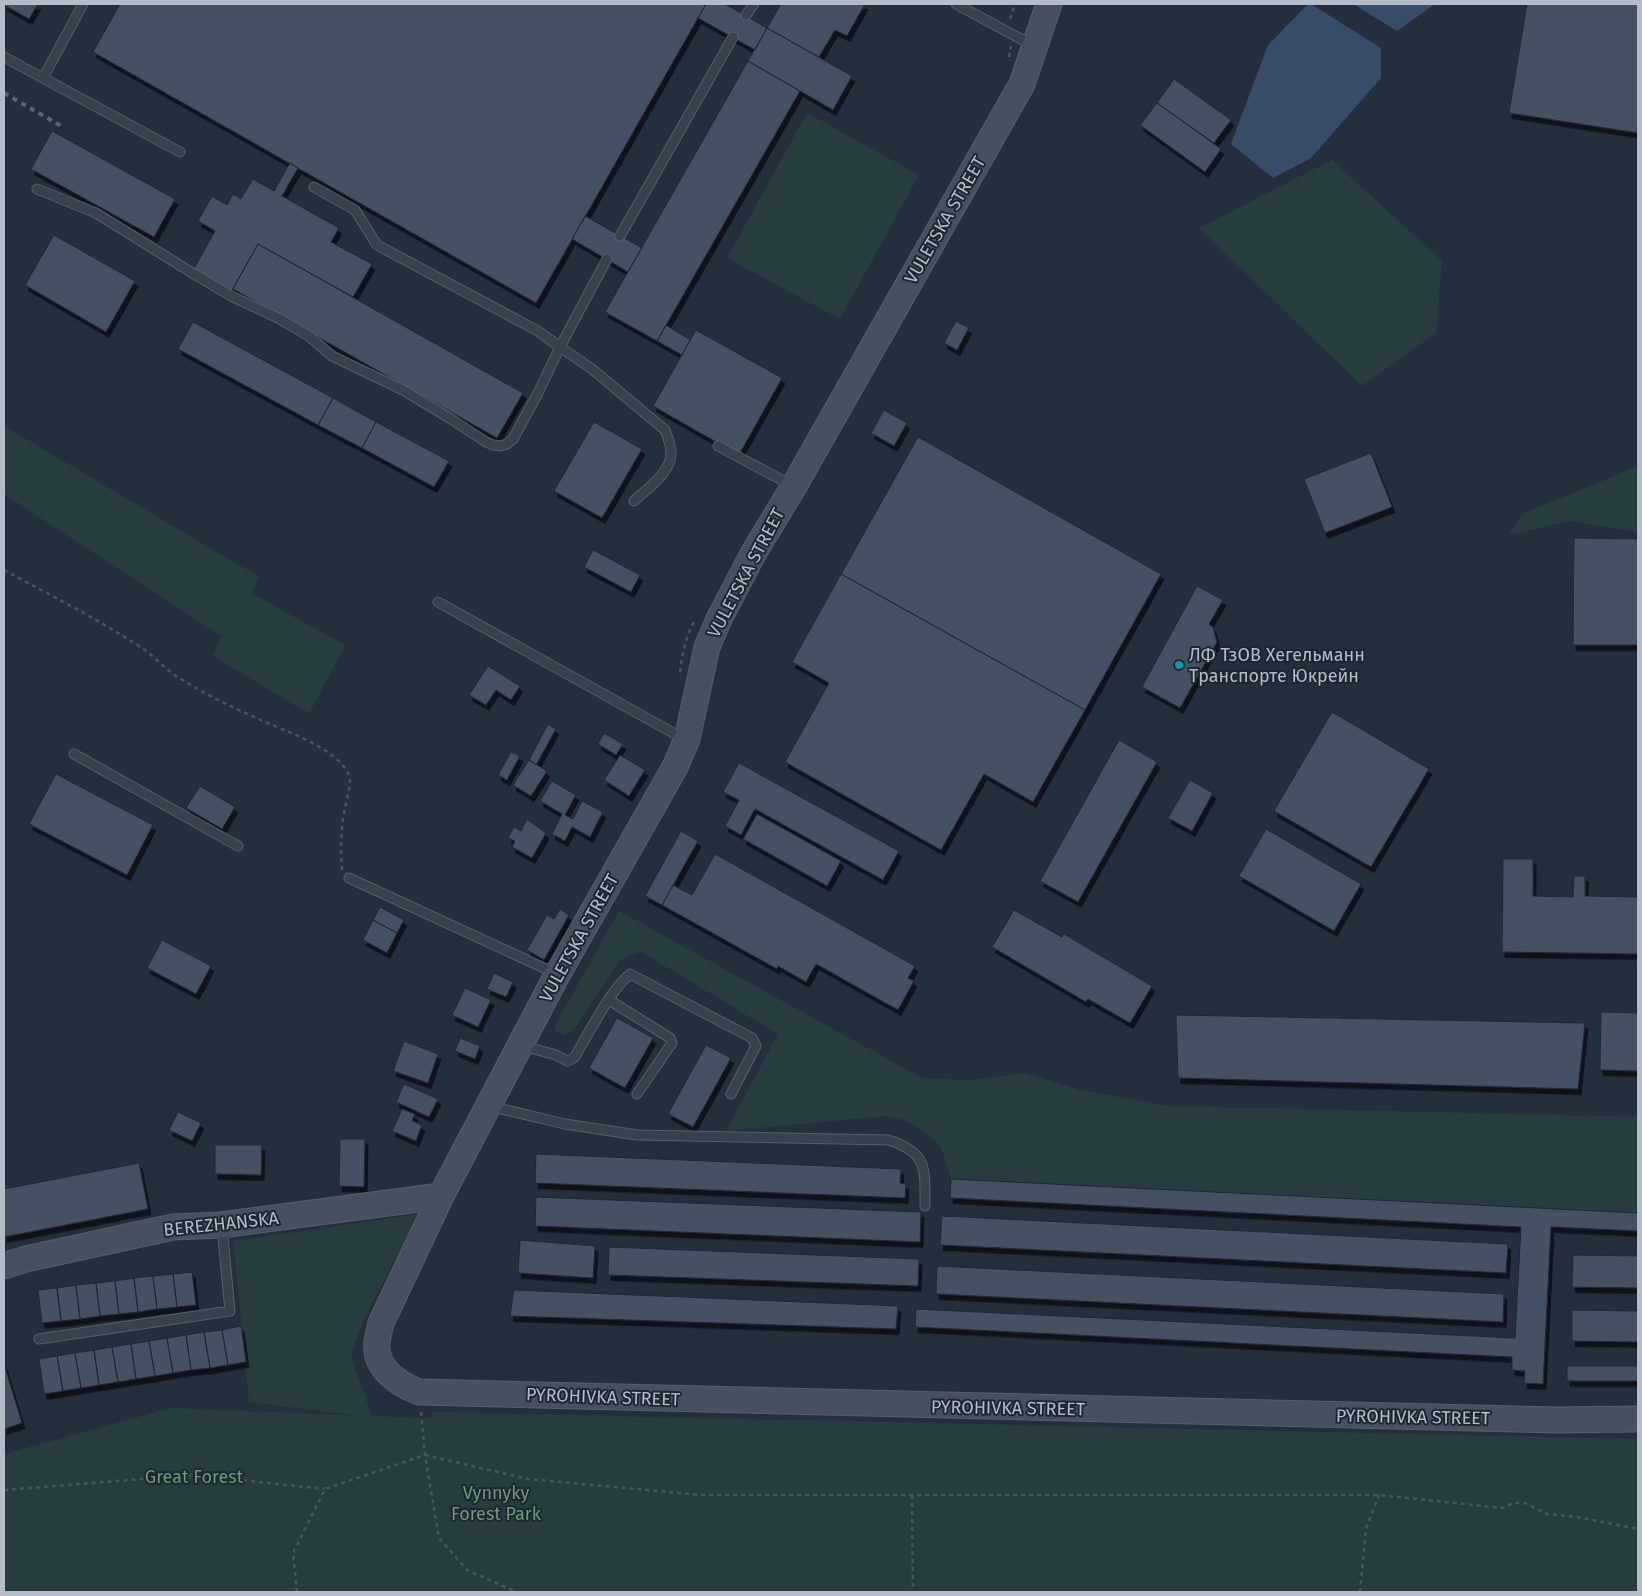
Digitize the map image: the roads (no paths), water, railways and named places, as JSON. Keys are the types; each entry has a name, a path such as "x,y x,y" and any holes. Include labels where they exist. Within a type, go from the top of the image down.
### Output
{"street":[{"name":"VULETSKA STREET","path":"385,1370 376,1344 382,1323 441,1196 557,974 675,767 687,739 707,648 718,619 753,554 794,486 1022,84 1024,40 1049,4"},
{"name":"BEREZHANSKA","path":"4,1266 26,1259 173,1227 221,1224 441,1196"},
{"name":"PYROHIVKA STREET","path":"385,1370 406,1387 420,1392 1558,1420 1638,1418"}],"lane":[{"path":"43,78 83,4"},
{"path":"746,15 754,4"},
{"path":"956,4 1024,40"},
{"path":"620,236 733,38"},
{"path":"4,57 180,152"},
{"path":"314,187 355,210 377,245 538,331 592,369 665,430 672,453 670,463 656,481 634,501"},
{"path":"37,189 96,213 233,297 278,318 310,336 332,356 403,390 486,442 500,446 507,444 513,439 607,259"},
{"path":"718,446 794,486"},
{"path":"438,602 687,739"},
{"path":"74,754 238,846"},
{"path":"346,876 557,974"},
{"path":"520,1045 556,1055 567,1061 574,1058 609,1000 624,979 630,974 752,1038 756,1046 730,1094"},
{"path":"609,1000 670,1038 672,1043 637,1094"},
{"path":"489,1106 565,1124 637,1135 888,1140 900,1143 918,1155 923,1165 925,1177 925,1206"},
{"path":"39,1339 230,1311 221,1224"}],"water":[{"path":"1308,4 1311,4 1381,48 1381,78 1311,158 1273,178 1231,144 1268,45"},
{"path":"1353,4 1435,4 1397,31"}],"railway":[{"path":"4,93 63,127"}],"place":[{"name":"ЛФ ТзОВ Хегельманн Транспорте Юкрейн","path":"1179,665"}],"park label":[{"name":"Great Forest","path":"194,1477"},
{"name":"Vynnyky Forest Park","path":"496,1504"}]}
